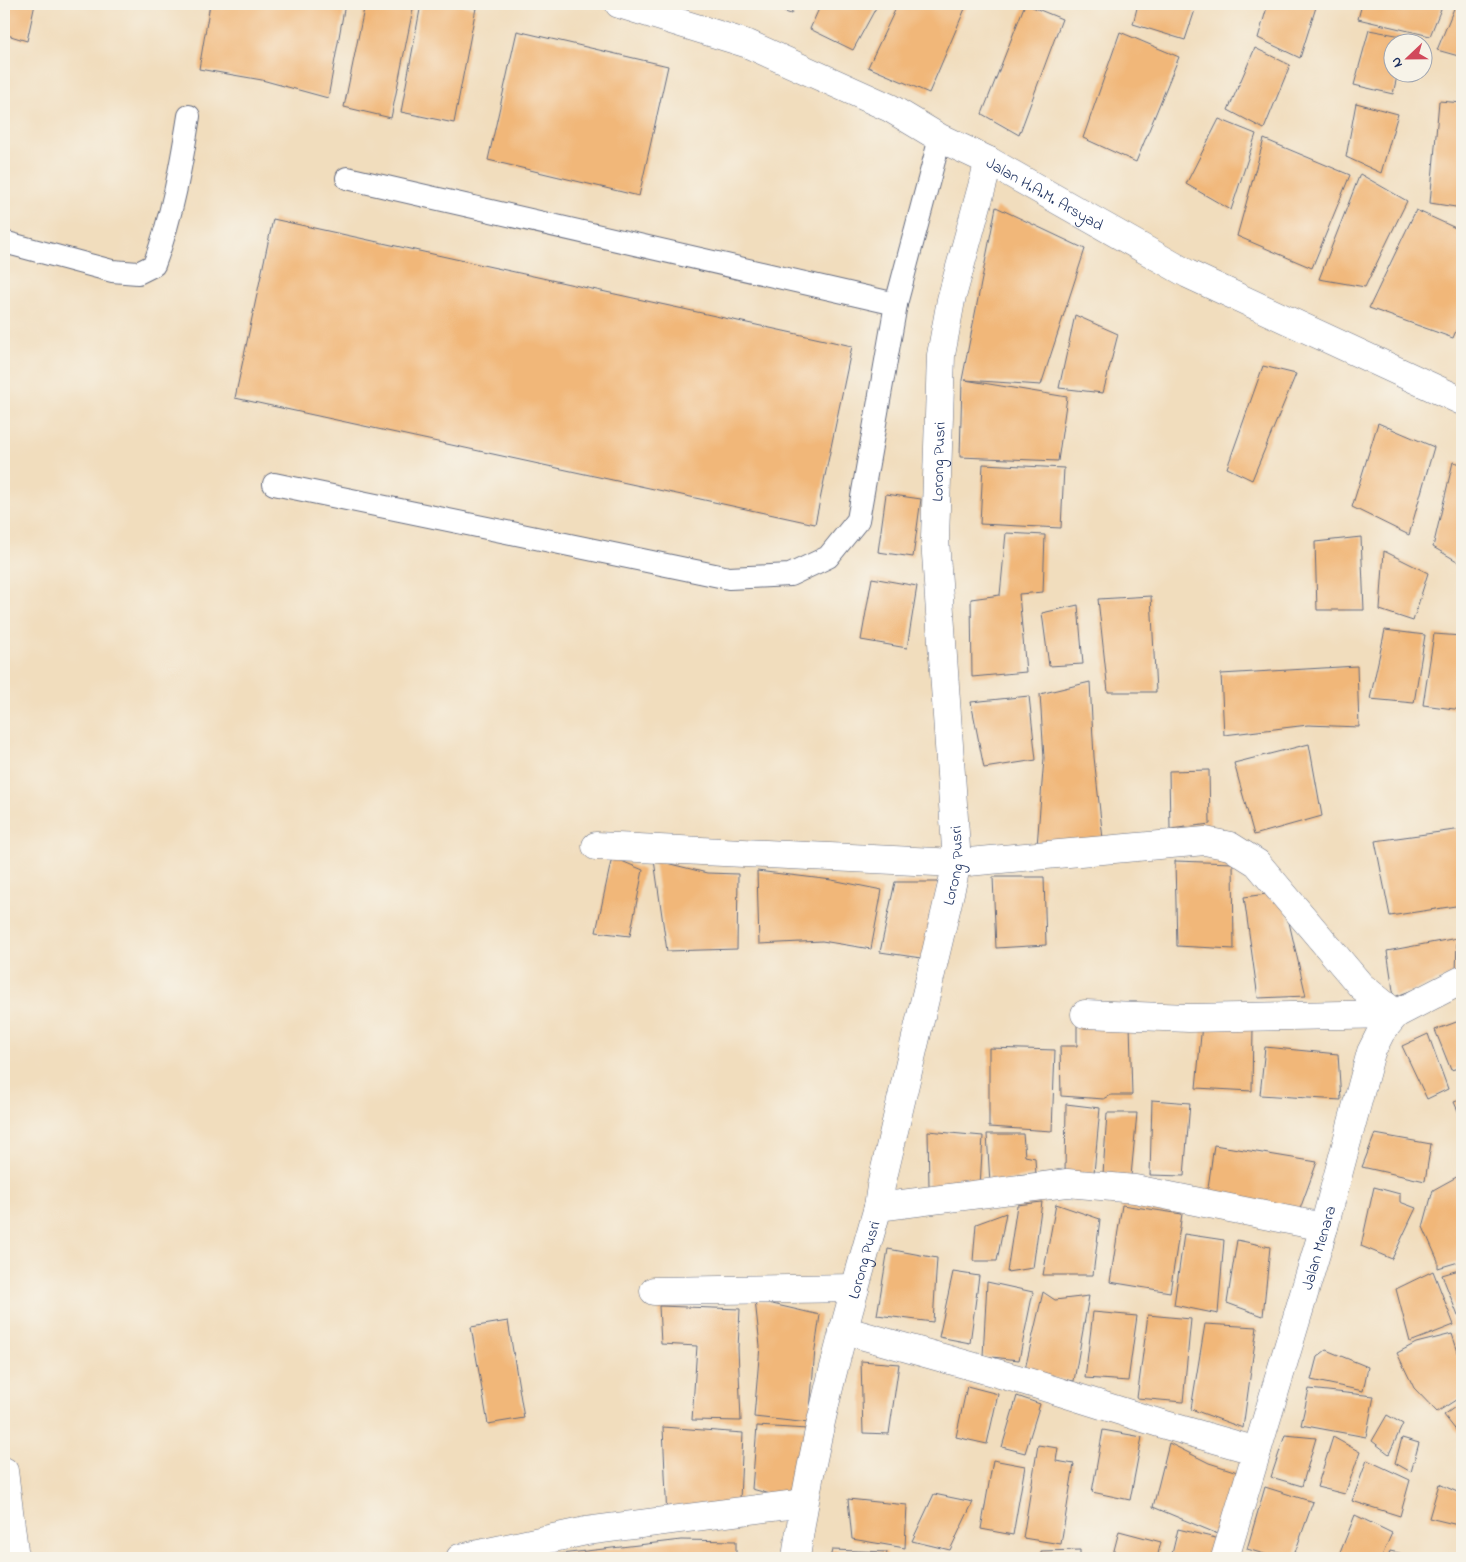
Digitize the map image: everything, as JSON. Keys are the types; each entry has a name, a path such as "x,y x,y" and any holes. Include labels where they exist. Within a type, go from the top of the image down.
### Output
{"main road":[{"name":"Jalan H.A.M. Arsyad","path":"620,4 748,44 890,108 940,138 989,161 1188,274 1462,400"},
{"name":"Lorong Pusri","path":"796,1558 804,1503 843,1330 878,1206 881,1186 957,863 936,539 941,354 952,300 989,161"},
{"path":"596,846 957,863 1206,841 1230,846 1257,863 1361,986 1396,1014"},
{"name":"Jalan Menara","path":"1225,1558 1324,1227 1371,1052 1381,1032 1396,1014 1462,980"},
{"path":"1085,1014 1189,1018 1396,1014"},
{"path":"878,1206 1067,1183 1135,1189 1324,1227"},
{"path":"654,1291 854,1288"},
{"path":"843,1330 1025,1381 1162,1424 1257,1451"},
{"path":"4,1471 15,1558"},
{"path":"460,1558 586,1531 804,1503"}],"lane":[{"path":"4,242 112,271 138,272 154,265 181,167 189,116"},
{"path":"274,484 729,578 790,575 828,557 858,520 896,304 940,138"},
{"path":"347,178 896,304"}],"building":[{"path":"4,4 35,4 27,41 4,34"},
{"path":"210,4 345,4 328,98 262,80 199,69"},
{"path":"365,4 414,4 391,118 344,107"},
{"path":"421,4 454,4 476,8 454,123 401,112"},
{"path":"761,4 796,4 791,14"},
{"path":"821,4 878,4 853,50 810,29"},
{"path":"898,4 967,4 929,93 868,67"},
{"path":"1025,4 1062,19 1019,135 982,114"},
{"path":"1138,4 1197,4 1185,40 1133,24"},
{"path":"1268,4 1317,4 1300,58 1258,38"},
{"path":"1362,4 1443,4 1432,32 1413,32 1358,19"},
{"path":"1455,6 1462,7 1462,57 1437,50"},
{"path":"1369,30 1384,33 1384,82 1396,82 1393,94 1354,85"},
{"path":"517,31 668,66 639,196 488,160"},
{"path":"1120,32 1179,57 1136,162 1083,138"},
{"path":"1255,48 1290,65 1264,129 1228,110"},
{"path":"1439,101 1462,103 1462,208 1430,203"},
{"path":"1356,103 1398,114 1381,173 1346,157"},
{"path":"1219,119 1256,134 1231,210 1186,184"},
{"path":"1264,139 1350,175 1312,268 1237,236"},
{"path":"1360,174 1407,201 1365,287 1319,279"},
{"path":"996,207 1085,249 1041,385 965,380 1067,397 1058,461 960,457 962,380"},
{"path":"1416,210 1462,231 1462,316 1453,338 1369,308"},
{"path":"273,219 852,346 815,524 235,398"},
{"path":"1075,315 1118,334 1103,393 1059,388"},
{"path":"1263,366 1296,374 1252,480 1227,468"},
{"path":"1378,423 1434,447 1409,535 1352,507"},
{"path":"1453,462 1462,464 1462,564 1433,547"},
{"path":"983,464 1064,468 1061,528 980,524"},
{"path":"886,494 921,499 913,557 878,552"},
{"path":"1006,533 1045,535 1043,592 1019,594 1026,672 972,677 971,599 1000,595"},
{"path":"1361,537 1364,610 1317,610 1315,542"},
{"path":"1384,551 1428,573 1413,621 1380,610"},
{"path":"872,578 917,586 907,648 861,640"},
{"path":"1151,596 1156,692 1108,692 1098,599"},
{"path":"1078,605 1083,664 1049,666 1042,613"},
{"path":"1385,630 1425,635 1414,703 1370,699"},
{"path":"1434,634 1462,636 1462,710 1423,705"},
{"path":"1357,666 1359,727 1308,725 1224,735 1221,674"},
{"path":"1090,682 1094,757 1103,839 1037,846 1044,758 1040,694"},
{"path":"1029,696 1036,760 984,768 971,702"},
{"path":"1309,744 1322,816 1254,835 1234,763"},
{"path":"1209,770 1210,824 1170,829 1169,771"},
{"path":"1462,829 1462,905 1390,916 1375,841"},
{"path":"612,857 643,870 630,936 596,932"},
{"path":"654,860 707,873 738,874 737,949 667,951"},
{"path":"1175,861 1233,863 1234,949 1177,946"},
{"path":"757,871 832,880 882,890 871,949 822,941 759,944"},
{"path":"993,877 1044,877 1046,945 996,948"},
{"path":"895,882 938,882 928,959 880,952"},
{"path":"1282,892 1306,996 1258,998 1244,897"},
{"path":"1457,938 1456,974 1394,997 1387,951"},
{"path":"1459,1021 1462,1032 1462,1067 1451,1070 1435,1030"},
{"path":"1077,1022 1130,1024 1132,1095 1111,1095 1104,1099 1061,1096 1060,1046 1077,1046"},
{"path":"1202,1024 1253,1028 1252,1091 1196,1088"},
{"path":"1428,1034 1448,1089 1427,1099 1402,1046"},
{"path":"1265,1047 1338,1054 1341,1100 1260,1095"},
{"path":"989,1048 1055,1050 1052,1131 989,1127"},
{"path":"1462,1099 1462,1120 1454,1102"},
{"path":"1152,1100 1190,1103 1184,1176 1150,1175"},
{"path":"1066,1104 1100,1108 1094,1173 1065,1174"},
{"path":"1107,1113 1137,1113 1131,1176 1103,1174"},
{"path":"928,1131 983,1136 980,1186 929,1187"},
{"path":"987,1134 1023,1134 1025,1156 1035,1158 1036,1175 990,1183"},
{"path":"1375,1134 1431,1144 1425,1181 1362,1167"},
{"path":"1214,1145 1317,1162 1300,1209 1207,1195"},
{"path":"1462,1174 1462,1261 1438,1268 1438,1261 1423,1227 1433,1190"},
{"path":"1374,1187 1400,1194 1400,1202 1416,1208 1392,1259 1361,1246"},
{"path":"1042,1202 1033,1268 1007,1272 1017,1205"},
{"path":"1056,1204 1100,1219 1093,1275 1043,1275"},
{"path":"1122,1205 1182,1214 1170,1292 1110,1282"},
{"path":"1006,1213 997,1261 973,1261 976,1224"},
{"path":"1184,1234 1224,1240 1218,1314 1174,1305"},
{"path":"1237,1240 1270,1247 1263,1316 1227,1303"},
{"path":"888,1249 937,1258 933,1322 877,1315"},
{"path":"1462,1269 1462,1315 1458,1316 1442,1275"},
{"path":"1433,1271 1454,1325 1410,1342 1396,1289"},
{"path":"953,1272 979,1276 970,1343 939,1337"},
{"path":"987,1282 1033,1292 1019,1360 983,1356"},
{"path":"1043,1292 1055,1300 1089,1296 1074,1381 1039,1375 1025,1369"},
{"path":"755,1300 820,1315 815,1349 809,1423 754,1417 760,1346"},
{"path":"659,1306 740,1309 738,1348 741,1421 692,1420 697,1346 661,1344"},
{"path":"1093,1312 1137,1316 1128,1381 1085,1378"},
{"path":"1148,1315 1191,1319 1183,1402 1137,1398"},
{"path":"508,1321 524,1418 488,1424 471,1327"},
{"path":"1205,1324 1257,1327 1243,1428 1191,1409"},
{"path":"1452,1334 1462,1364 1462,1396 1437,1412 1414,1388 1397,1353 1416,1343"},
{"path":"1326,1350 1368,1367 1363,1391 1311,1380 1317,1357"},
{"path":"861,1361 899,1364 889,1434 863,1433"},
{"path":"967,1386 998,1394 987,1444 956,1437"},
{"path":"1309,1389 1374,1396 1366,1437 1301,1425"},
{"path":"1017,1396 1040,1404 1025,1453 1002,1447"},
{"path":"1462,1402 1462,1438 1444,1415"},
{"path":"1387,1415 1403,1424 1389,1454 1372,1441"},
{"path":"757,1426 807,1429 804,1503 752,1489"},
{"path":"663,1427 743,1433 740,1500 667,1520"},
{"path":"1103,1430 1142,1437 1130,1500 1092,1492"},
{"path":"1285,1435 1316,1438 1302,1486 1271,1477"},
{"path":"1333,1437 1360,1452 1345,1494 1317,1487"},
{"path":"1402,1438 1419,1443 1411,1472 1395,1463"},
{"path":"1169,1443 1209,1463 1250,1476 1230,1539 1153,1507"},
{"path":"1038,1445 1058,1448 1056,1461 1074,1464 1061,1544 1023,1538"},
{"path":"993,1460 1025,1466 1013,1535 981,1529"},
{"path":"1367,1460 1410,1480 1400,1516 1352,1501"},
{"path":"1439,1484 1462,1494 1462,1526 1429,1518"},
{"path":"1265,1487 1313,1502 1293,1558 1278,1558 1247,1549"},
{"path":"934,1494 973,1502 950,1550 912,1541"},
{"path":"848,1499 907,1505 905,1548 852,1539"},
{"path":"1355,1515 1392,1533 1381,1558 1338,1558"},
{"path":"1178,1529 1220,1539 1215,1558 1171,1558"},
{"path":"1119,1531 1161,1542 1157,1558 1112,1558"},
{"path":"681,1540 736,1541 736,1558 546,1558 552,1555"},
{"path":"832,1550 887,1552 886,1558 830,1558"},
{"path":"1080,1550 1080,1558 1041,1558 1041,1551"},
{"path":"1390,1551 1417,1557 1417,1558 1388,1558"}]}
